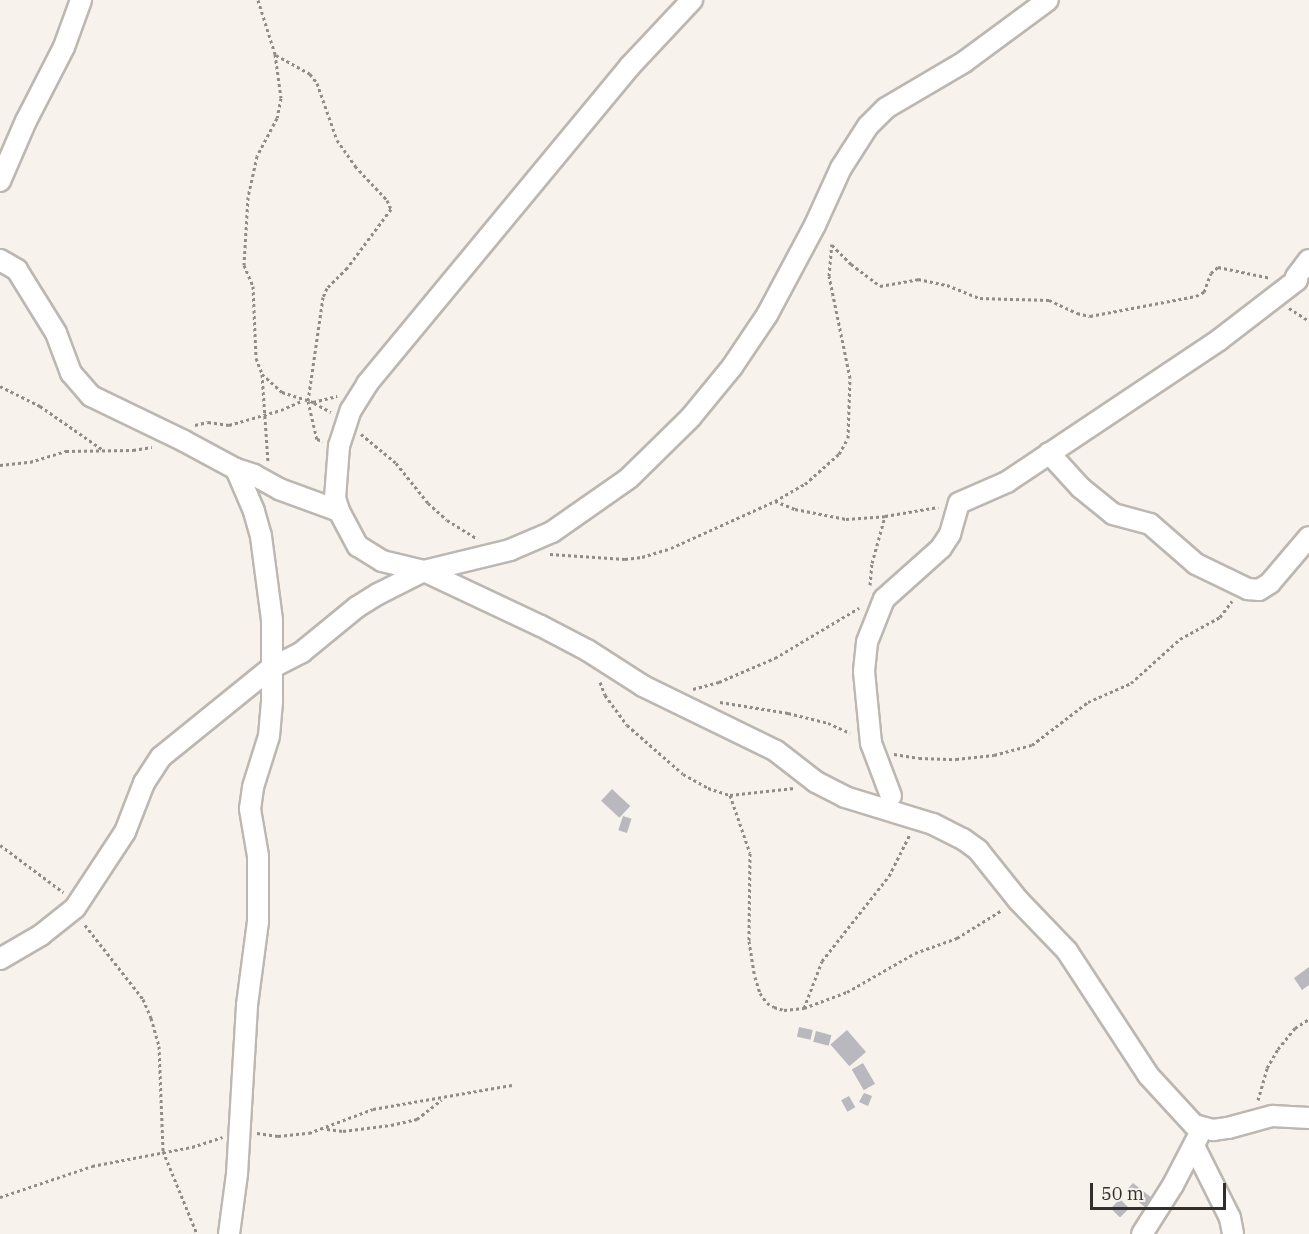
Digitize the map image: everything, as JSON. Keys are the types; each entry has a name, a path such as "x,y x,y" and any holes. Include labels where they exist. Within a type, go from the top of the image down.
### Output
{"street":[{"path":"0,181 26,121 64,47 81,0"},
{"path":"692,0 630,66 402,340 367,384 351,410 339,446 335,498 339,511 358,546 382,561 424,571 587,650 643,686 776,752 816,782 845,797 949,831 978,850 1018,900 1067,951 1148,1075 1181,1114 1202,1129 1228,1128 1284,1114 1309,1118"},
{"path":"0,959 41,935 75,908 125,832 144,783 161,757 271,668 302,652 357,607 424,571 510,550 552,532 629,478 691,417 732,367 767,315 853,148 876,117 886,108 964,62 1048,0"},
{"path":"0,254 17,270 56,333 71,374 91,396 279,489 339,511"},
{"path":"0,260 17,270"},
{"path":"891,796 871,743 864,671 867,642 874,619 890,592 941,548 950,534 959,503 1007,482 1219,340 1297,280 1296,277 1309,260"},
{"path":"1049,453 1081,488 1113,514 1150,524 1196,564 1242,587 1259,590 1270,583 1309,537"},
{"path":"229,1234 237,1174 247,1005 258,921 258,856 250,809 253,787 268,736 272,700 272,620 261,536 254,511 236,469"},
{"path":"1142,1234 1195,1148 1202,1129"},
{"path":"1195,1148 1230,1218 1233,1234"}],"path":[{"path":"258,0 275,54 280,104 277,118 257,156 251,176 244,264 252,281 256,358 262,374 269,467 279,489"},
{"path":"275,54 310,74 317,83 337,140 355,166 387,200 391,208 347,268 326,291 313,357 308,402 317,439 339,446"},
{"path":"815,225 851,264 880,286 918,279 947,285 980,298 1049,300 1077,313 1090,316 1196,296 1204,292 1211,273 1218,267 1282,280 1297,280"},
{"path":"542,554 596,558 642,557 670,548 775,501 805,484 839,454 848,438 850,378 829,276 832,244"},
{"path":"1276,298 1309,321"},
{"path":"262,374 282,392 308,402"},
{"path":"0,386 40,406 103,450"},
{"path":"194,425 208,422 229,425 264,415 302,400"},
{"path":"351,410 350,427 367,438 396,464 428,503 469,536 500,551"},
{"path":"0,465 30,462 66,451 153,446"},
{"path":"775,501 795,509 846,519 885,516 959,503"},
{"path":"870,594 872,563 885,516"},
{"path":"711,701 788,713 828,723 891,754 919,759 956,759 994,755 1032,745 1088,702 1131,683 1180,639 1220,617 1242,587"},
{"path":"689,690 719,682 775,658 860,608"},
{"path":"587,650 605,695 627,725 683,774 708,788 730,795 783,790 816,782"},
{"path":"730,795 750,854 749,941 760,993 767,1003 784,1011 804,1008 847,992 915,953 957,938 1018,900"},
{"path":"804,1008 822,961 889,876 915,820"},
{"path":"0,844 64,892 92,935 143,999 159,1046 163,1151 197,1234"},
{"path":"1262,1118 1257,1113 1258,1100 1267,1068 1285,1038 1309,1019"},
{"path":"0,1197 92,1166 192,1147 238,1131 278,1136 326,1128 373,1109 442,1099 512,1085"},
{"path":"326,1128 343,1131 417,1119 442,1099"}],"building":[{"path":"612,789 630,806 619,818 601,801"},
{"path":"623,816 632,819 627,833 618,830"},
{"path":"1309,967 1309,985 1302,990 1294,978"},
{"path":"799,1027 813,1030 811,1040 797,1037"},
{"path":"847,1030 866,1052 849,1066 830,1044"},
{"path":"816,1031 831,1035 829,1046 813,1042"},
{"path":"863,1063 875,1084 864,1090 852,1070"},
{"path":"864,1093 872,1096 868,1106 859,1102"},
{"path":"849,1096 855,1107 847,1112 841,1100"},
{"path":"1133,1183 1157,1202 1148,1210 1126,1191"},
{"path":"1120,1199 1129,1208 1120,1217 1111,1208"}]}
